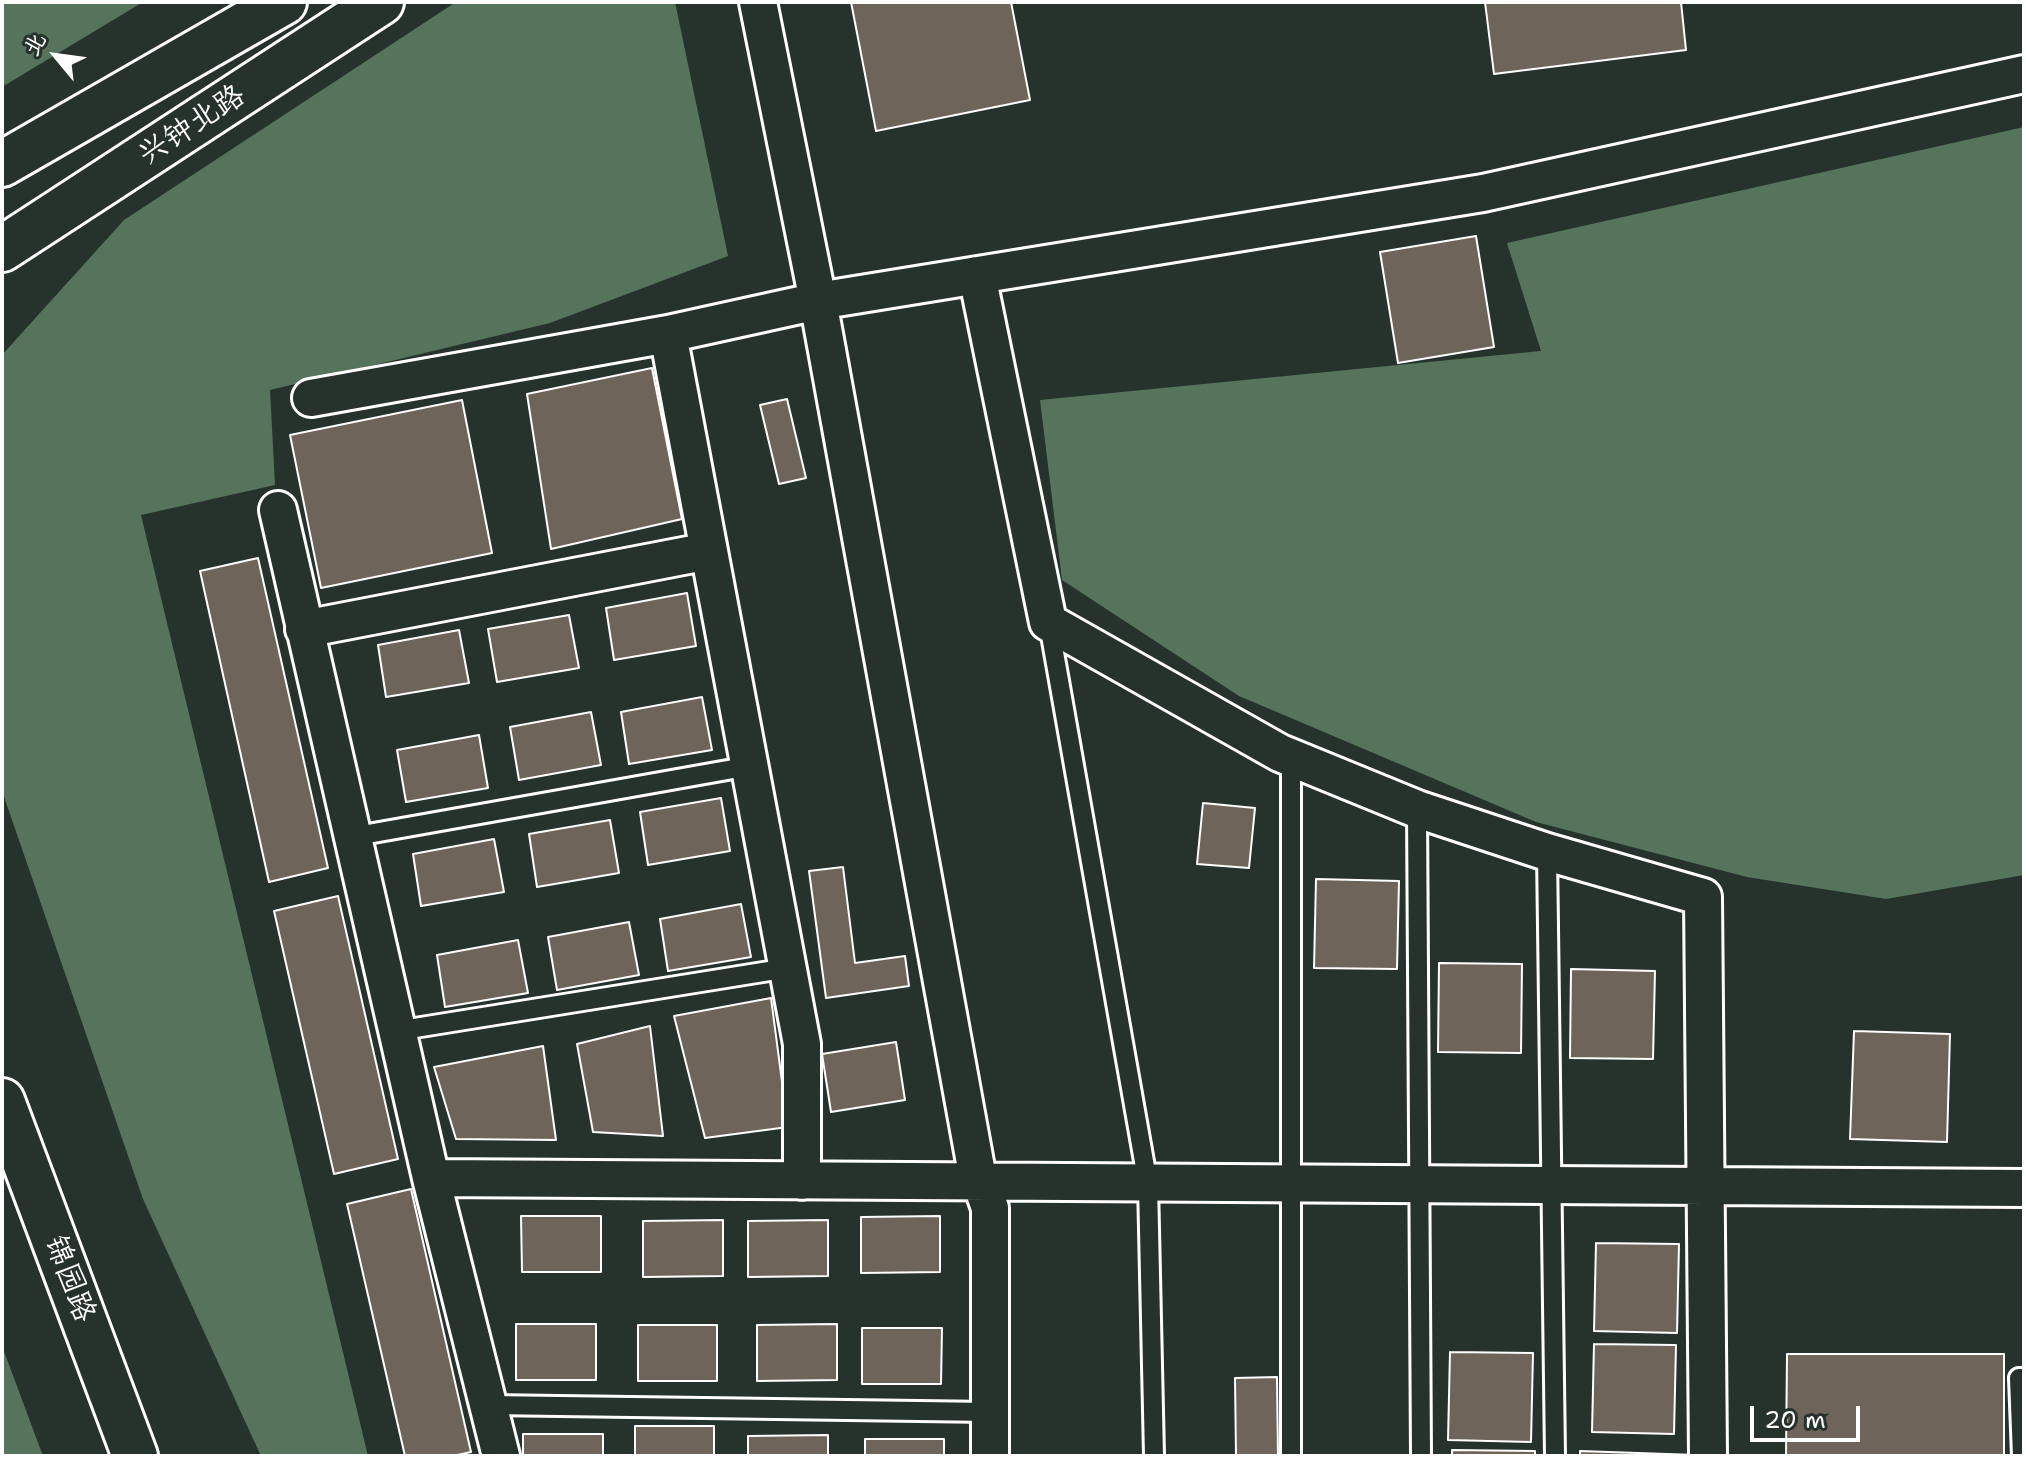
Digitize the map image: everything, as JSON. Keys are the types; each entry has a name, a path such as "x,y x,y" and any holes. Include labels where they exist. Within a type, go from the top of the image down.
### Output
{"main road":[{"name":"兴钟北路","path":"2,164 284,2"},
{"name":"兴钟北路","path":"2,249 381,2"},
{"name":"锦园路","path":"2,1101 135,1456"}],"street":[{"path":"758,2 818,301 976,1168 990,1208 990,1456"},
{"path":"311,398 668,334 818,301 1483,193 2024,74"},
{"path":"977,275 1048,622 1291,757 1417,809 1547,852 1703,897 1708,1456"},
{"path":"668,334 802,1044 802,1181"},
{"path":"278,510 396,1031 501,1456"},
{"path":"304,629 709,551"},
{"path":"431,1178 2024,1188"}],"lane":[{"path":"1048,622 1148,1184 1154,1456"},
{"path":"1291,757 1291,1456"},
{"path":"351,837 750,766"},
{"path":"1417,809 1421,1456"},
{"path":"1547,852 1555,1456"},
{"path":"396,1031 788,968"},
{"path":"2022,1456 2019,1378 2024,1378"},
{"path":"488,1405 990,1412"}],"green space":[{"path":"2,2 143,2 2,87"},
{"path":"456,2 675,2 728,256 550,323 270,390 275,485 141,515 368,1456 261,1456 143,1199 2,791 2,355 124,220"},
{"path":"2024,127 2024,875 1886,899 1747,877 1536,822 1239,696 1062,580 1040,400 1541,351 1507,243"},
{"path":"2,1346 43,1456 2,1456"}],"building":[{"path":"851,2 1011,2 1030,100 876,131"},
{"path":"1485,2 1681,2 1686,50 1494,74"},
{"path":"1476,236 1494,347 1398,363 1380,252"},
{"path":"652,368 682,519 551,549 527,394"},
{"path":"787,399 806,478 779,484 760,405"},
{"path":"462,400 492,553 321,588 290,435"},
{"path":"258,558 328,868 269,882 200,571"},
{"path":"687,593 696,646 614,660 606,608"},
{"path":"569,615 579,668 497,682 488,629"},
{"path":"459,630 469,683 386,697 378,645"},
{"path":"702,697 712,750 629,764 621,712"},
{"path":"591,712 601,765 519,780 510,727"},
{"path":"479,735 488,788 406,802 397,750"},
{"path":"721,798 730,851 648,865 640,812"},
{"path":"1203,803 1255,808 1249,868 1197,864"},
{"path":"610,820 619,873 537,887 529,834"},
{"path":"494,839 504,892 421,906 413,854"},
{"path":"843,867 855,963 905,956 909,986 826,998 809,871"},
{"path":"1316,879 1399,881 1397,969 1314,968"},
{"path":"338,896 398,1159 334,1174 274,911"},
{"path":"741,904 751,957 668,971 660,919"},
{"path":"629,922 639,975 557,990 548,937"},
{"path":"518,940 528,993 445,1007 437,955"},
{"path":"1439,963 1522,964 1521,1053 1438,1052"},
{"path":"1571,969 1655,971 1653,1059 1570,1058"},
{"path":"771,998 788,1127 705,1138 674,1016"},
{"path":"650,1026 663,1136 593,1132 577,1044"},
{"path":"1854,1031 1950,1034 1947,1142 1850,1139"},
{"path":"896,1042 905,1100 831,1112 822,1054"},
{"path":"543,1046 556,1140 456,1139 434,1067"},
{"path":"411,1189 471,1452 453,1456 405,1456 347,1204"},
{"path":"521,1216 601,1216 601,1272 522,1272"},
{"path":"940,1216 940,1272 861,1273 861,1217"},
{"path":"723,1220 723,1276 643,1277 643,1221"},
{"path":"828,1220 828,1276 748,1277 748,1221"},
{"path":"1596,1243 1679,1244 1677,1333 1594,1331"},
{"path":"516,1324 596,1324 596,1380 516,1380"},
{"path":"837,1324 837,1380 757,1381 757,1325"},
{"path":"638,1325 717,1325 717,1381 638,1381"},
{"path":"862,1328 942,1328 941,1384 862,1384"},
{"path":"1594,1344 1676,1345 1674,1434 1592,1432"},
{"path":"1450,1352 1533,1353 1531,1442 1448,1440"},
{"path":"1787,1354 2004,1354 2004,1456 1786,1456"},
{"path":"1277,1377 1278,1456 1236,1456 1235,1378"},
{"path":"635,1426 714,1426 714,1456 635,1456"},
{"path":"523,1434 603,1434 603,1456 523,1456"},
{"path":"828,1435 828,1456 748,1456 748,1436"},
{"path":"865,1439 944,1439 944,1456 865,1456"},
{"path":"1452,1450 1535,1451 1535,1456 1452,1456"},
{"path":"1580,1451 1696,1455 1580,1456"}]}
